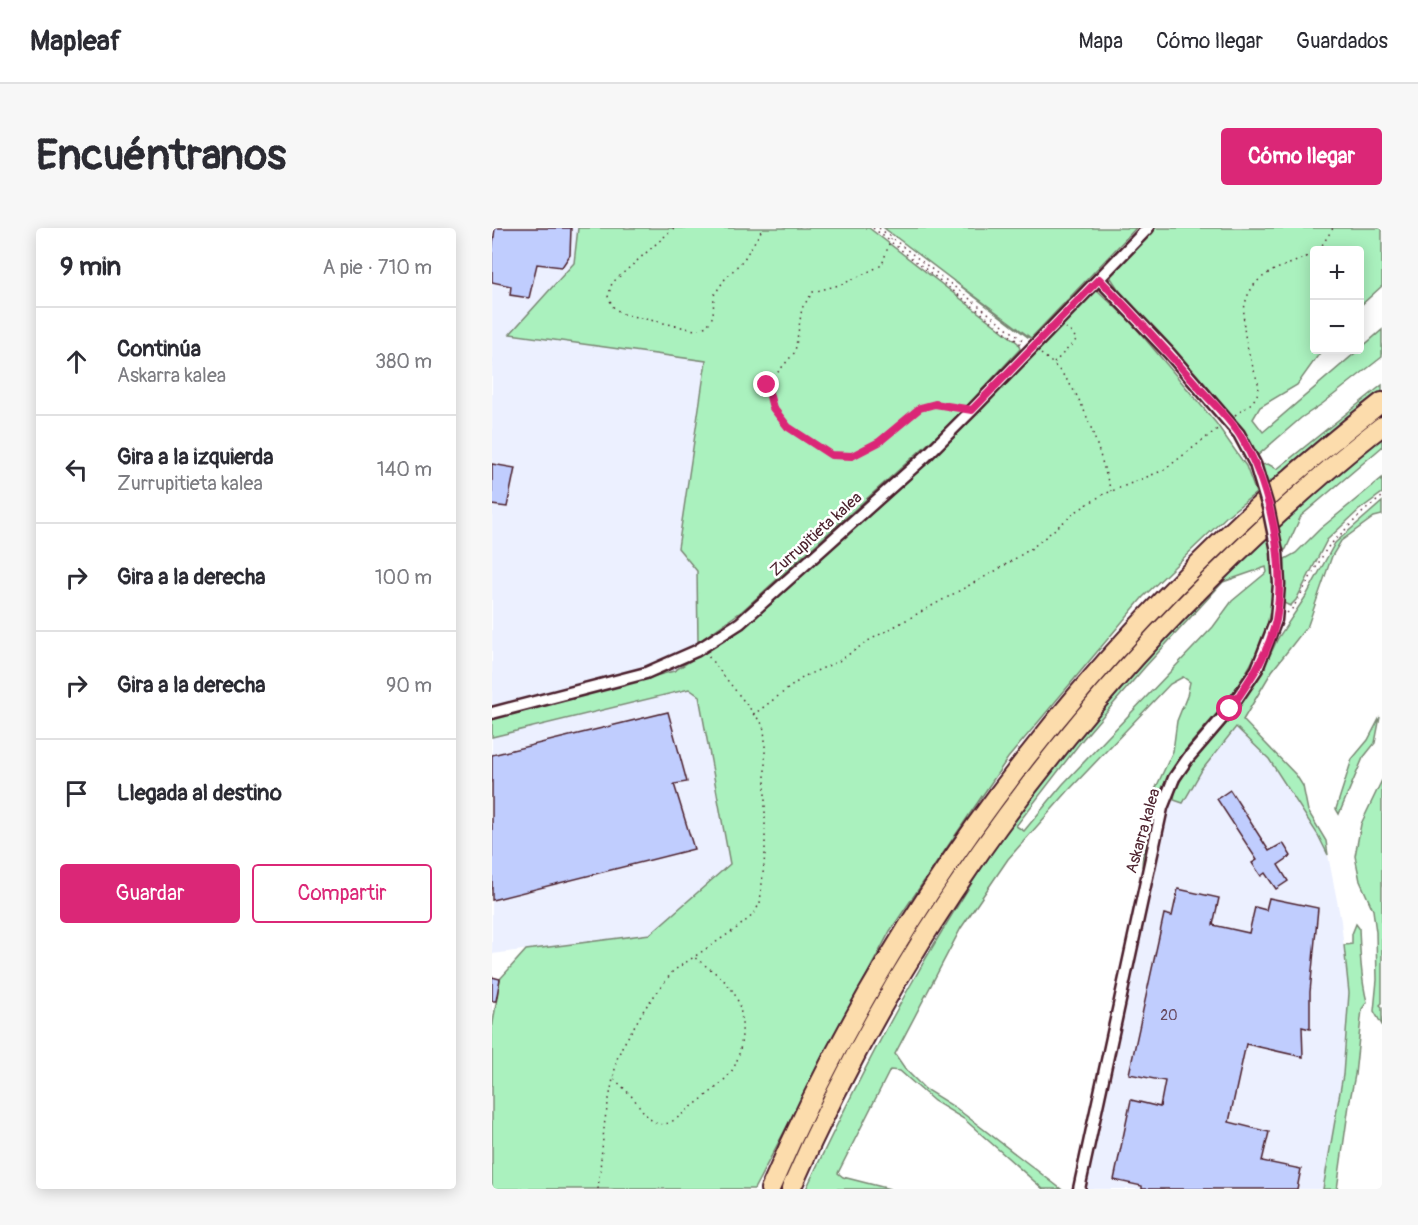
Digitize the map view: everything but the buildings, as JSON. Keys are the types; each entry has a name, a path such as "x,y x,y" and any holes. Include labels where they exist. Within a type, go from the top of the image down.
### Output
{"highway":[{"path":"770,1189 825,1072 880,972 926,899 1012,776 1060,714 1122,642 1197,564 1275,491 1382,402"},
{"path":"791,1189 846,1075 900,976 940,912 1028,787 1137,654 1209,579 1275,516 1382,426"}],"street":[{"name":"Zurrupitieta kalea","path":"492,713 646,673 703,646 740,623 926,456 972,410 1028,346 1059,321 1148,228"},
{"name":"Askarra kalea","path":"1079,1189 1162,808 1174,778 1230,709 1257,669 1276,620 1279,584 1277,550 1268,507 1255,465 1239,434 1169,353 1099,279"}],"path":[{"path":"674,228 612,283 608,297 614,308 623,314 695,330 707,326 713,316 714,295 744,259 764,228"},
{"path":"873,228 1053,363 1065,375 1092,431 1112,492"},
{"path":"879,228 1028,346"},
{"path":"1321,246 1333,228"},
{"path":"891,238 882,265 843,284 813,292 802,308 795,352 767,385 773,408 788,427 831,455 852,456 879,442 920,408 935,404 972,410"},
{"path":"753,715 805,676 839,661 868,641 997,570 1032,548 1077,511 1112,492 1164,470 1257,398 1259,386 1245,337 1243,306 1264,275 1310,255"},
{"path":"1053,363 1077,339 1059,321"},
{"path":"1276,620 1293,609 1328,548 1364,511 1382,497"},
{"path":"598,1189 605,1119 622,1047 645,1008 673,971 737,928 753,915 760,903 765,854 763,725 709,658 703,646"},
{"path":"614,1078 632,1096 648,1118 657,1124 665,1125 673,1122 732,1070 742,1047 738,1002 735,994 722,979 693,957"}],"shaded area":[{"path":"492,228 578,228 574,263 511,334 706,361 678,548 697,571 699,696 730,864 650,934 492,954"},
{"path":"1236,727 1269,759 1318,835 1328,855 1341,921 1349,993 1343,1075 1323,1189 1073,1189 1136,900 1149,822 1160,794 1183,803 1202,770"}],"green space":[{"path":"578,228 869,228 1018,343 1020,349 952,422 742,611 698,642 697,571 678,548 706,361 510,334 574,263"},
{"path":"884,228 1136,228 1031,338 956,282 1029,338"},
{"path":"1152,228 1382,228 1382,286 1364,302 1364,246 1310,246 1310,354 1319,354 1297,385 1260,407 1253,419 1263,432 1354,354 1364,354 1364,345 1382,330 1382,357 1301,418 1257,456 1240,427 1204,383 1122,295 1111,278 1111,270"},
{"path":"1097,290 1131,322 1216,423 1246,466 1256,493 1228,515 1143,597 1008,758 890,931 754,1189 492,1189 492,1029 500,979 526,950 650,934 730,864 699,696 689,689 492,737 492,718 674,671 734,634 962,428"},
{"path":"1382,385 1382,392 1269,485 1261,465 1268,464 1277,469"},
{"path":"1382,437 1382,447 1301,516 1286,549 1284,551 1283,547 1272,548 1272,596 1263,637 1245,675 1184,752 1167,778 1153,815 1142,867 1145,818 1173,751 1177,721 1187,696 1190,682 1183,677 1170,684 1069,790 1008,859 961,928 895,1054 906,1070 925,1089 956,1108 1061,1189 1043,1189 964,1119 934,1101 900,1071 890,1070 838,1173 843,1177 890,1189 806,1189 856,1086 910,986 969,888 1033,793 1069,746 1192,609 1284,520","holes":["1266,567 1267,572 1232,601 1213,627 1063,784 1024,831 1016,826 1083,739 1223,582"]},
{"path":"1382,478 1382,493 1359,510 1327,540 1296,600 1290,606 1284,603 1285,559 1296,553 1320,529"},
{"path":"1382,502 1382,515 1374,517 1341,541 1332,556 1308,625 1272,671 1243,720 1296,775 1303,786 1308,811 1326,841 1328,855 1318,835 1269,759 1236,727 1202,770 1183,803 1174,800 1175,791 1192,759 1234,713 1262,672 1278,638 1306,596 1335,543"},
{"path":"1380,717 1375,743 1363,758 1339,814 1336,809 1352,759 1368,740"},
{"path":"1382,780 1382,1003 1380,1005 1382,1025 1374,1011 1377,980 1373,910 1360,881 1355,856 1361,824"},
{"path":"1356,924 1359,928 1362,975 1367,1002 1362,1009 1355,1075 1337,1189 1323,1189 1343,1075 1349,993 1344,945 1352,944 1352,934"}],"route":[{"path":"767,385 773,408 788,427 831,455 852,456 879,442 920,408 935,404 972,410 1099,279 1169,353 1239,434 1255,465 1268,507 1277,550 1279,584 1276,620 1257,669 1230,709"}]}
